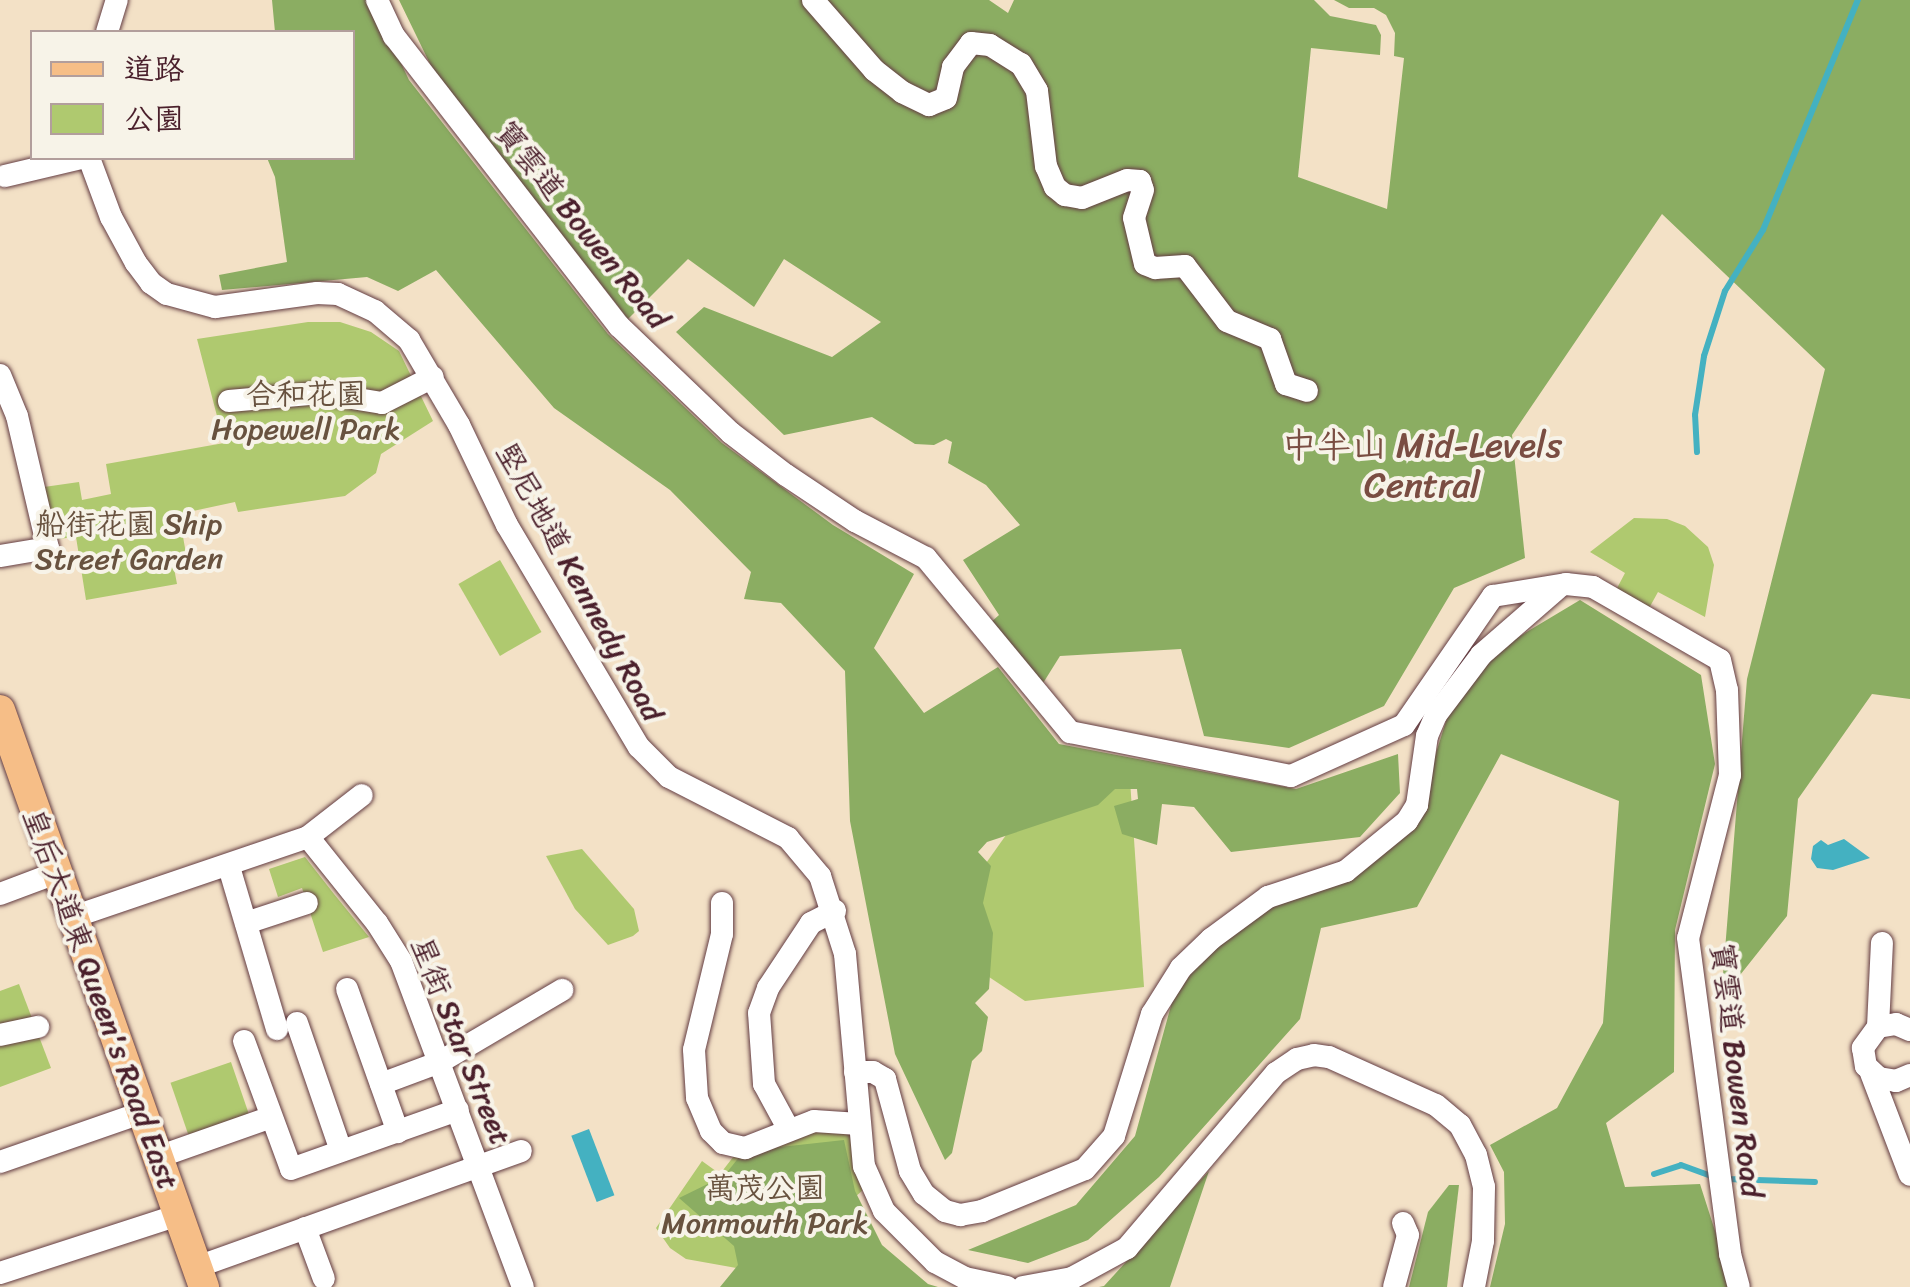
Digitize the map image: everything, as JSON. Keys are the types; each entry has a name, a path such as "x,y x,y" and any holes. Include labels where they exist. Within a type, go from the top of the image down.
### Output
{"main road":[{"name":"皇后大道東 Queen's Road East","path":"0,710 200,1277"}],"street":[{"path":"109,30 117,0"},
{"name":"寶雲道 Bowen Road","path":"376,0 388,28 422,74 620,326 731,434 786,476 856,521 926,558 1070,732 1291,776 1404,725 1492,596 1566,584 1594,587 1720,660 1726,690 1730,775 1688,938 1721,1190 1739,1287"},
{"path":"813,0 874,70 902,92 929,105 946,98 952,66 971,43 990,44 1022,64 1037,91 1046,166 1056,187 1065,195 1082,198 1130,179 1140,181 1143,190 1134,218 1144,264 1155,268 1185,266 1227,321 1270,338 1286,384 1308,391"},
{"path":"4,176 72,160"},
{"name":"堅尼地道 Kennedy Road","path":"90,160 111,216 136,263 158,288 190,303 215,307 317,293 338,294 385,318 409,340 432,377 507,525 639,747 669,777 797,845 820,876 835,911 845,954 859,1124 868,1182 884,1211 907,1239 950,1271 1007,1287"},
{"path":"0,374 17,416 48,548 0,556"},
{"path":"229,401 321,393 382,403 432,377"},
{"path":"855,1072 873,1072 885,1079 910,1172 944,1211 974,1214 1085,1169 1114,1136 1156,1006 1181,968 1211,939 1268,897 1346,871 1407,821 1418,800 1428,736 1442,706 1491,644 1544,596 1566,584"},
{"path":"73,917 308,837 362,796"},
{"name":"星街 Star Street","path":"308,837 391,942 480,1166 523,1287"},
{"path":"229,867 246,923 341,1152"},
{"path":"0,894 56,872"},
{"path":"722,903 720,942 695,1031 697,1098 714,1136 734,1147 756,1146 820,1120 859,1124"},
{"path":"246,923 307,904"},
{"path":"789,1130 764,1084 759,1013 768,988 811,923 835,911"},
{"path":"1882,944 1878,1027 1863,1048 1910,1175"},
{"path":"346,989 398,1132"},
{"path":"380,1084 440,1062 562,990"},
{"path":"0,1035 38,1027"},
{"path":"1878,1027 1908,1028"},
{"path":"244,1041 291,1169 458,1110"},
{"path":"1023,1287 1072,1278 1127,1248 1276,1073 1298,1058 1314,1054 1330,1057 1436,1105 1460,1125 1476,1155 1484,1187 1483,1241 1474,1287"},
{"path":"1871,1073 1887,1081 1910,1076"},
{"path":"1898,1137 1896,1115 1910,1076"},
{"path":"0,1162 141,1113"},
{"path":"158,1157 263,1120"},
{"path":"200,1277 305,1228 521,1151"},
{"path":"0,1273 178,1215"},
{"path":"1394,1287 1408,1235 1403,1223"},
{"path":"305,1228 324,1279"}],"green space":[{"path":"272,0 371,0 409,80 608,334 722,443 833,525 914,574 874,648 924,713 998,667 1059,744 1296,789 1398,754 1400,793 1360,837 1231,852 1194,807 1162,804 1157,845 1122,834 1114,806 1138,799 1137,789 1115,789 1098,805 987,842 978,852 991,866 983,903 993,933 989,989 975,1003 988,1017 982,1051 972,1061 952,1153 945,1160 895,1054 850,821 845,671 781,603 744,599 751,572 670,490 554,408 436,270 398,291 367,277 222,290 219,275 287,262 275,177 268,160 355,160 355,30 275,30"},
{"path":"399,0 989,0 1008,13 1014,0 1314,0 1330,16 1376,25 1381,35 1380,55 1311,48 1298,177 1387,209 1404,58 1394,56 1395,33 1386,15 1374,8 1349,8 1334,0 1910,0 1910,699 1872,694 1798,799 1787,916 1721,999 1747,679 1825,369 1662,214 1512,435 1525,558 1454,588 1384,706 1289,748 1204,736 1181,649 1060,656 1040,688 989,624 999,615 963,560 1020,525 986,485 948,463 952,442 946,439 934,445 915,444 872,417 784,435 676,332 704,307 832,357 881,322 784,259 754,307 688,259 628,319 432,68"},
{"name":"合和花園 Hopewell Park","path":"308,322 340,322 371,332 399,351 433,421 381,454 376,473 345,496 238,512 235,502 179,514 188,565 174,568 177,584 86,600 76,537 57,539 37,488 79,482 82,500 111,494 106,464 224,443 197,339"},
{"path":"1634,518 1667,519 1685,526 1708,547 1714,565 1705,617 1658,592 1648,610 1615,592 1625,573 1590,552"},
{"path":"500,560 542,632 500,656 458,584"},
{"path":"1580,600 1701,675 1715,764 1675,930 1674,1072 1606,1123 1625,1187 1700,1184 1733,1287 1490,1287 1505,1224 1504,1172 1490,1145 1557,1108 1603,1023 1619,801 1501,754 1417,907 1321,928 1300,1019 1159,1177 1088,1240 1028,1263 968,1250 1076,1205 1135,1136 1172,1002 1204,954 1281,894 1413,826 1447,718 1495,651"},
{"path":"1130,780 1144,987 1025,1001 983,973 968,925 984,866 1011,828"},
{"path":"582,849 634,909 639,931 633,936 608,945 575,909 546,856"},
{"path":"305,857 369,937 323,952 302,888 278,897 269,869"},
{"path":"19,984 51,1068 0,1087 0,991"},
{"path":"231,1062 250,1116 189,1137 170,1083"},
{"name":"萬茂公園 Monmouth Park","path":"806,1128 854,1130 864,1189 770,1274 686,1259 670,1248 656,1228 702,1161 720,1174 737,1152"},
{"name":"萬茂公園 Monmouth Park","path":"844,1140 855,1191 882,1245 928,1284 938,1287 720,1287 738,1265 734,1246 679,1198 724,1176 744,1151"},
{"path":"1209,1171 1170,1287 1099,1287 1104,1286"},
{"path":"1449,1185 1459,1185 1447,1287 1409,1287 1428,1212"}],"water":[{"path":"1844,839 1870,858 1833,870 1817,868 1811,859 1813,846 1821,840 1828,845"},
{"path":"589,1129 614,1195 597,1202 571,1136"}],"waterway":[{"path":"1697,452 1695,415 1704,356 1725,291 1763,230 1858,0"},
{"path":"1654,1174 1681,1165 1714,1177"},
{"path":"1726,1179 1815,1182"}],"district":[{"name":"中半山 Mid-Levels Central","path":"1422,465"}],"park label":[{"name":"船街花園 Ship Street Garden","path":"129,541"}]}
